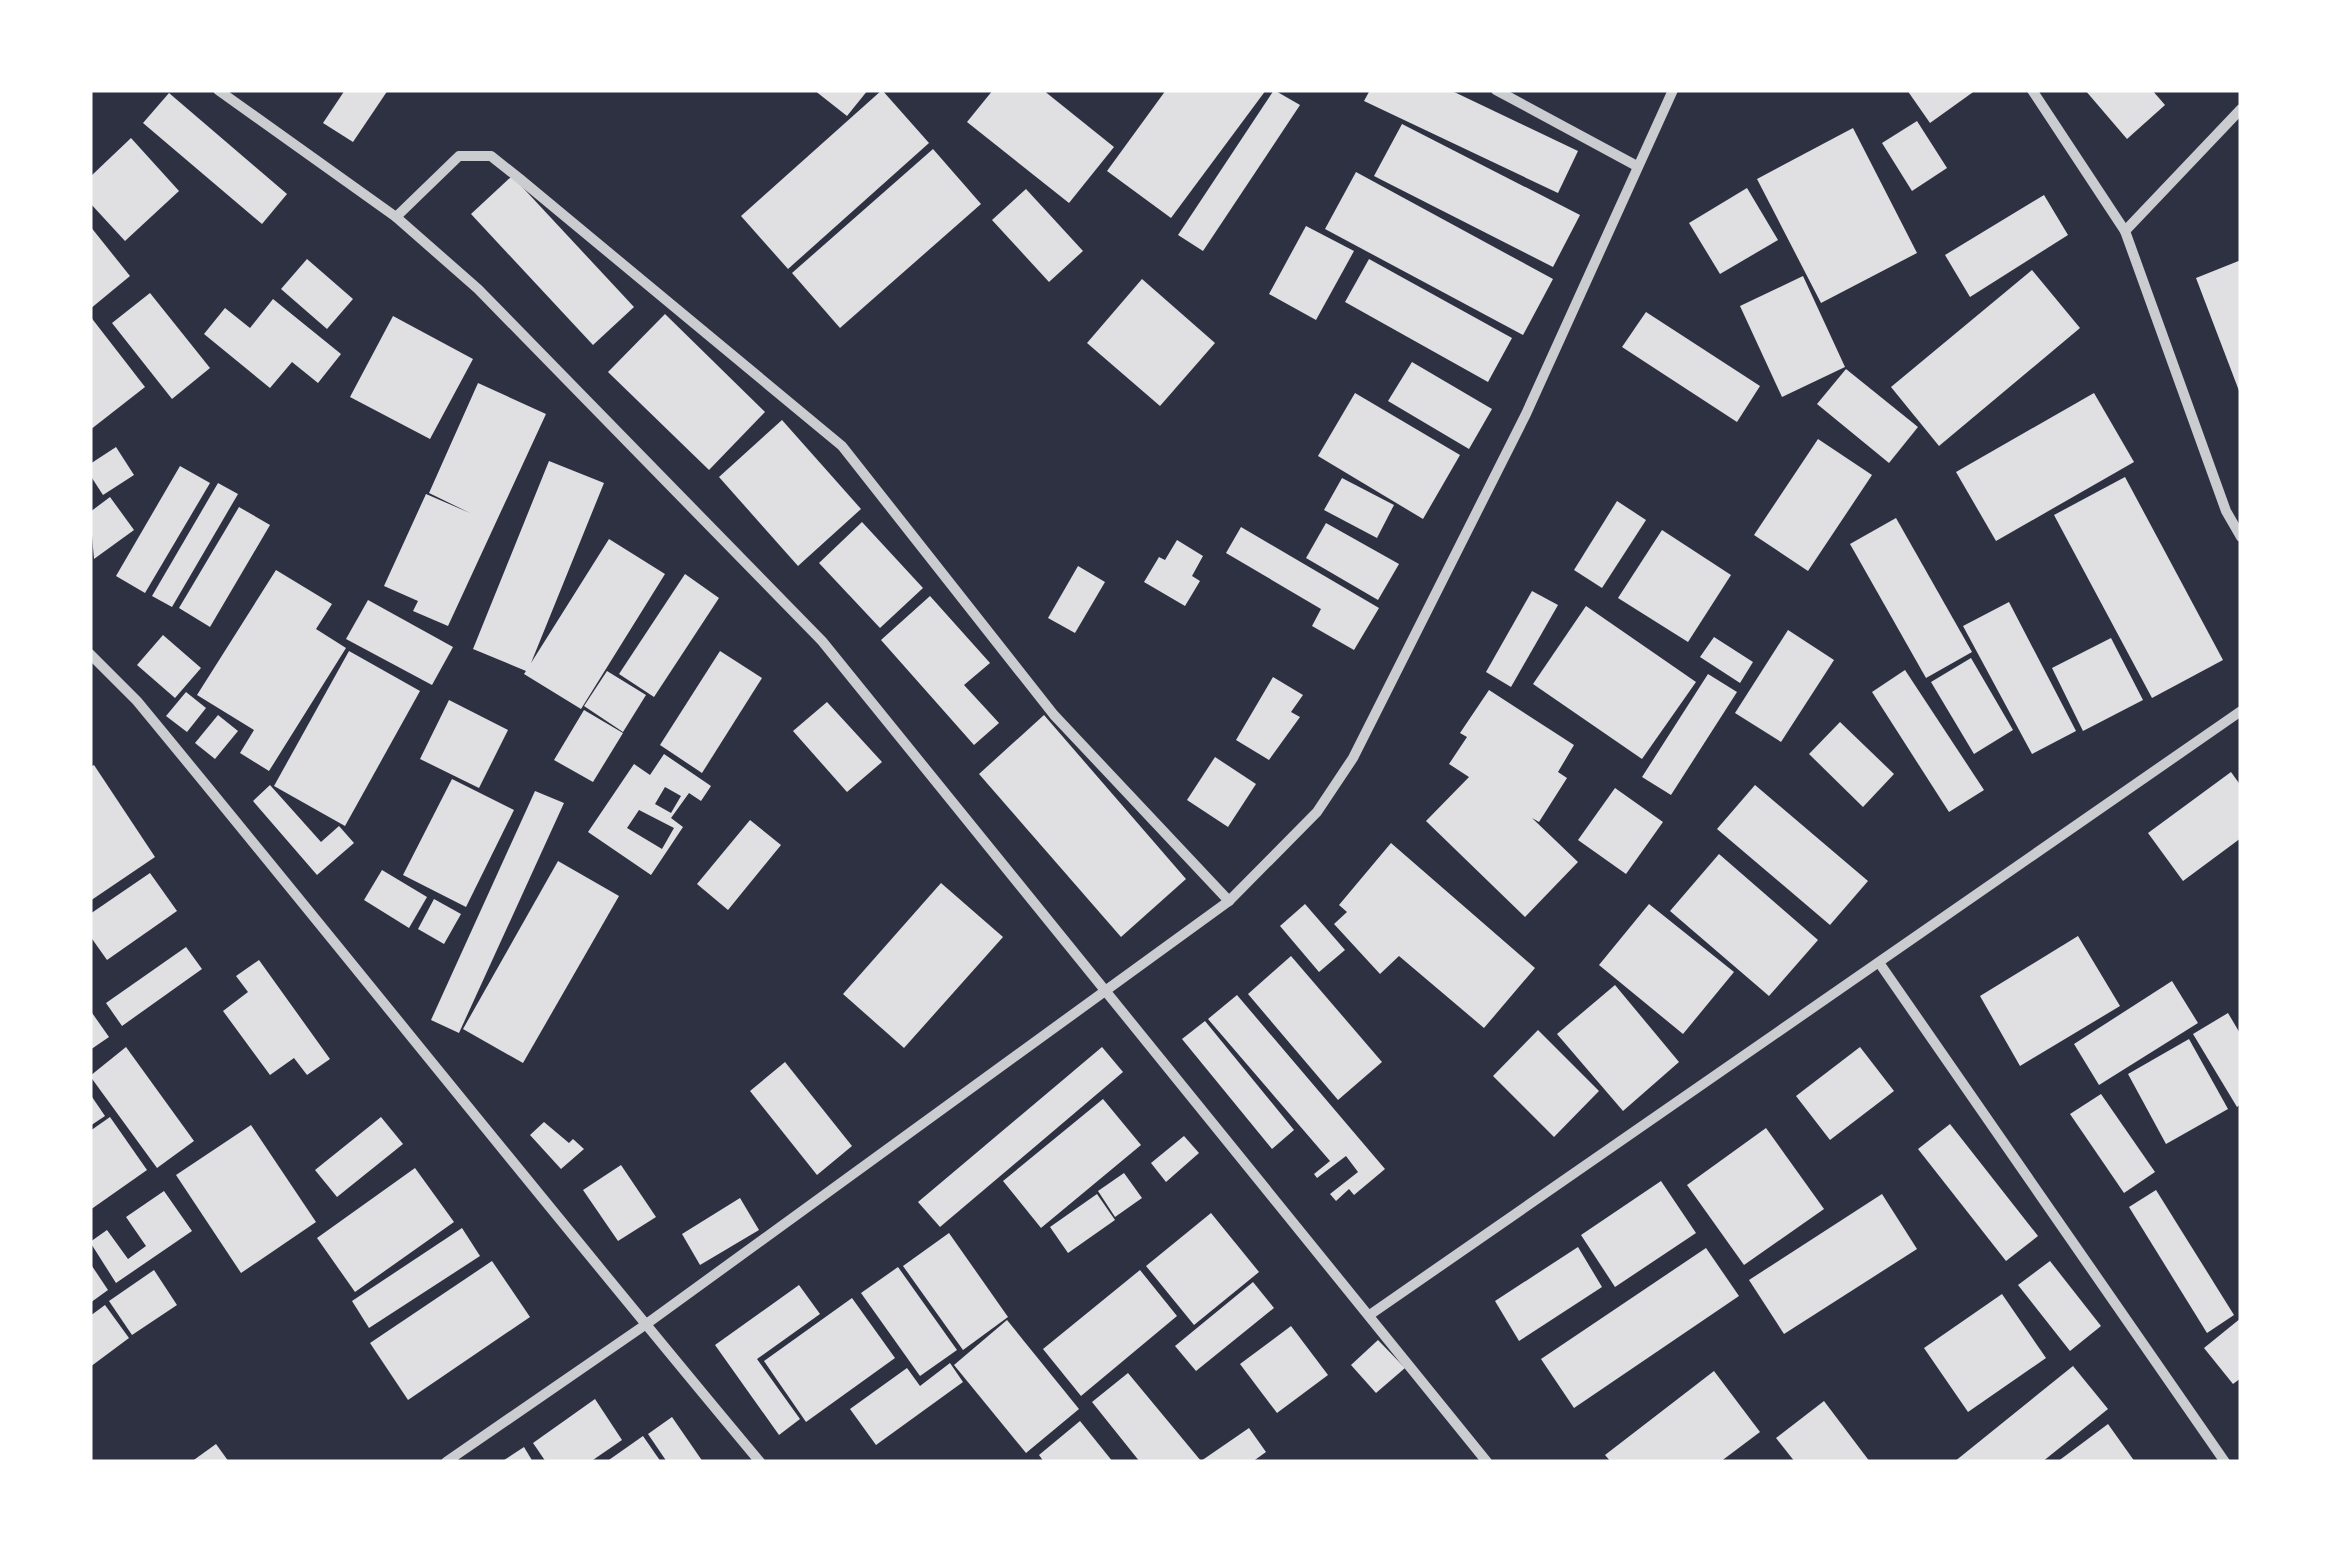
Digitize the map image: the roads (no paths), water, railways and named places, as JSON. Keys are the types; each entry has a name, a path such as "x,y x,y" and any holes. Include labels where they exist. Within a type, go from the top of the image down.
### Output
{"street":[{"path":"218,90 396,217 478,289 822,641 1105,993 1371,1314 1486,1462"},
{"path":"1496,90 1635,165"},
{"path":"446,1462 646,1325 1229,901 1317,812 1353,758 1526,414 1635,165 1673,90"},
{"path":"2032,90 2125,231 2226,511 2241,537"},
{"path":"2125,231 2241,110"},
{"path":"396,217 459,156 491,156 520,179 842,446 1054,715 1229,901"},
{"path":"90,654 136,701 222,804 760,1462"},
{"path":"1371,1314 2241,711"},
{"path":"1880,964 2224,1462"}]}
